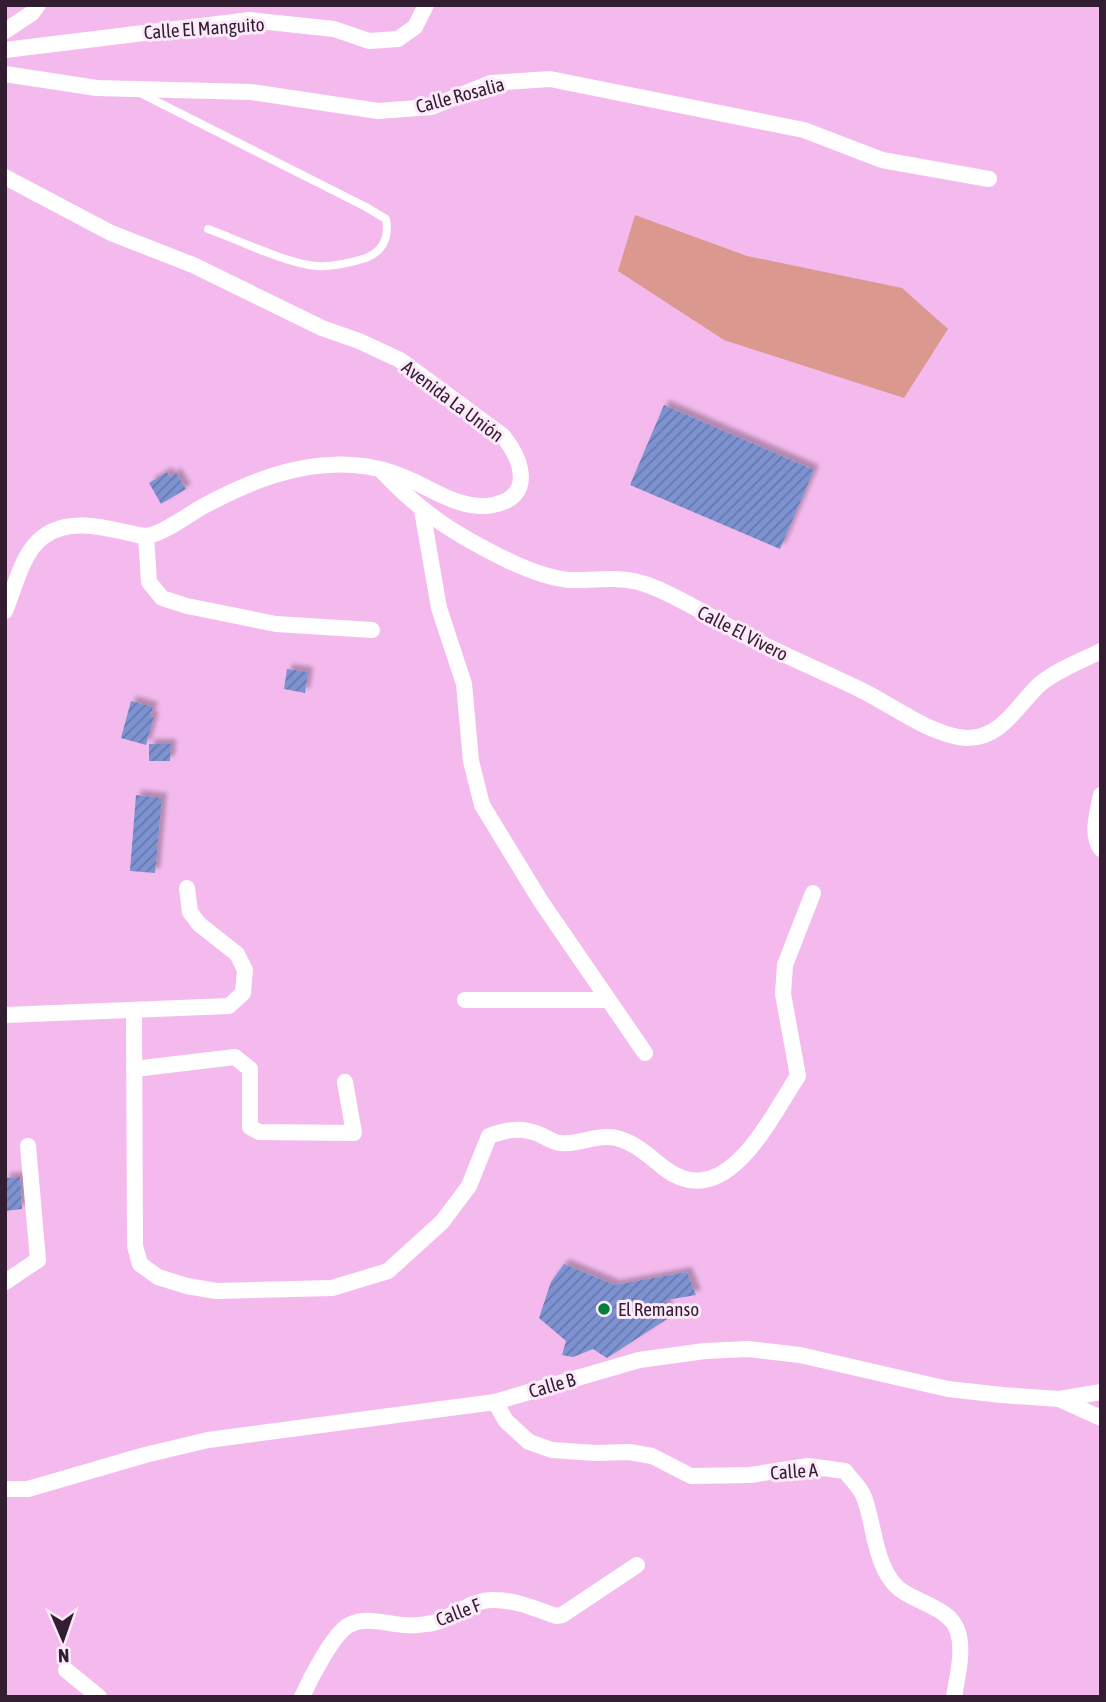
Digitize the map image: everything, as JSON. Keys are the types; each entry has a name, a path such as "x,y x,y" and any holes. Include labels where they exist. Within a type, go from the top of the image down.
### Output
{"street":[{"path":"5,31 32,13 38,5"},
{"name":"Calle El Manguito","path":"5,50 250,20 334,29 369,41 398,40 415,27 426,5"},
{"name":"Calle Rosalia","path":"5,74 97,88 251,92 378,111 431,107 491,83 550,79 804,130 882,160 989,180"},
{"name":"Avenida La Unión","path":"5,177 111,233 193,265 297,317 400,360 503,436 515,452 521,470 521,485 510,500 491,506 466,504 379,468 321,464 291,469 228,493 146,536"},
{"name":"Calle El Vivero","path":"379,468 422,510 454,534 544,576 570,580 605,577 631,579 654,587 755,641 861,690 946,735 968,738 984,736 999,729 1041,684 1101,651"},
{"path":"422,510 439,608 464,684 471,761 482,804 540,900 645,1053"},
{"path":"5,611 28,555 43,537 63,528 91,524 146,536 149,582 162,598 187,606 276,624 372,630"},
{"path":"1100,847 1096,833 1101,795"},
{"path":"5,1015 229,1006 243,993 244,970 237,954 199,924 190,912 187,888"},
{"path":"134,1011 135,1246 140,1264 158,1277 187,1286 216,1290 332,1288 388,1271 442,1222 469,1186 489,1136 512,1128 532,1131 559,1143 610,1136 635,1145 676,1177 698,1182 720,1175 749,1152 798,1076 783,994 785,965 813,893"},
{"path":"465,1000 608,1000"},
{"path":"134,1069 235,1057 250,1069 250,1127 258,1132 354,1133 345,1082"},
{"path":"5,1282 38,1260 29,1146"},
{"name":"Calle B","path":"5,1489 27,1489 208,1440 495,1402 639,1360 705,1350 748,1349 800,1355 948,1389 1059,1399 1101,1392"},
{"path":"1059,1399 1101,1418"},
{"name":"Calle A","path":"495,1402 506,1421 529,1442 552,1450 629,1452 652,1457 691,1476 750,1475 808,1466 845,1471 864,1494 881,1561 892,1583 913,1597 941,1610 958,1630 960,1653 954,1697"},
{"name":"Calle F","path":"302,1697 317,1667 347,1626 373,1620 387,1624 413,1625 436,1622 492,1599 512,1602 556,1616 562,1615 637,1565"},
{"path":"66,1670 99,1697"}],"lane":[{"path":"131,89 366,206 386,219 388,232 384,244 371,255 348,264 317,266 297,262 208,229"}],"shaded area":[{"path":"635,215 747,256 902,288 948,329 904,398 724,340 618,271"}],"building":[{"path":"664,405 814,470 780,549 630,485"},
{"path":"167,472 170,477 176,473 186,489 161,504 149,483"},
{"path":"287,669 308,672 305,693 284,689"},
{"path":"131,701 153,707 150,716 154,717 146,745 121,738"},
{"path":"149,744 171,744 170,761 149,761"},
{"path":"136,795 162,798 155,873 130,871"},
{"path":"20,1177 22,1209 5,1211 5,1178"},
{"name":"El Remanso","path":"564,1264 615,1285 687,1272 696,1295 667,1300 667,1319 607,1358 593,1349 573,1357 562,1355 566,1341 539,1318 551,1282"}],"place":[{"name":"El Remanso","path":"604,1309"}]}
